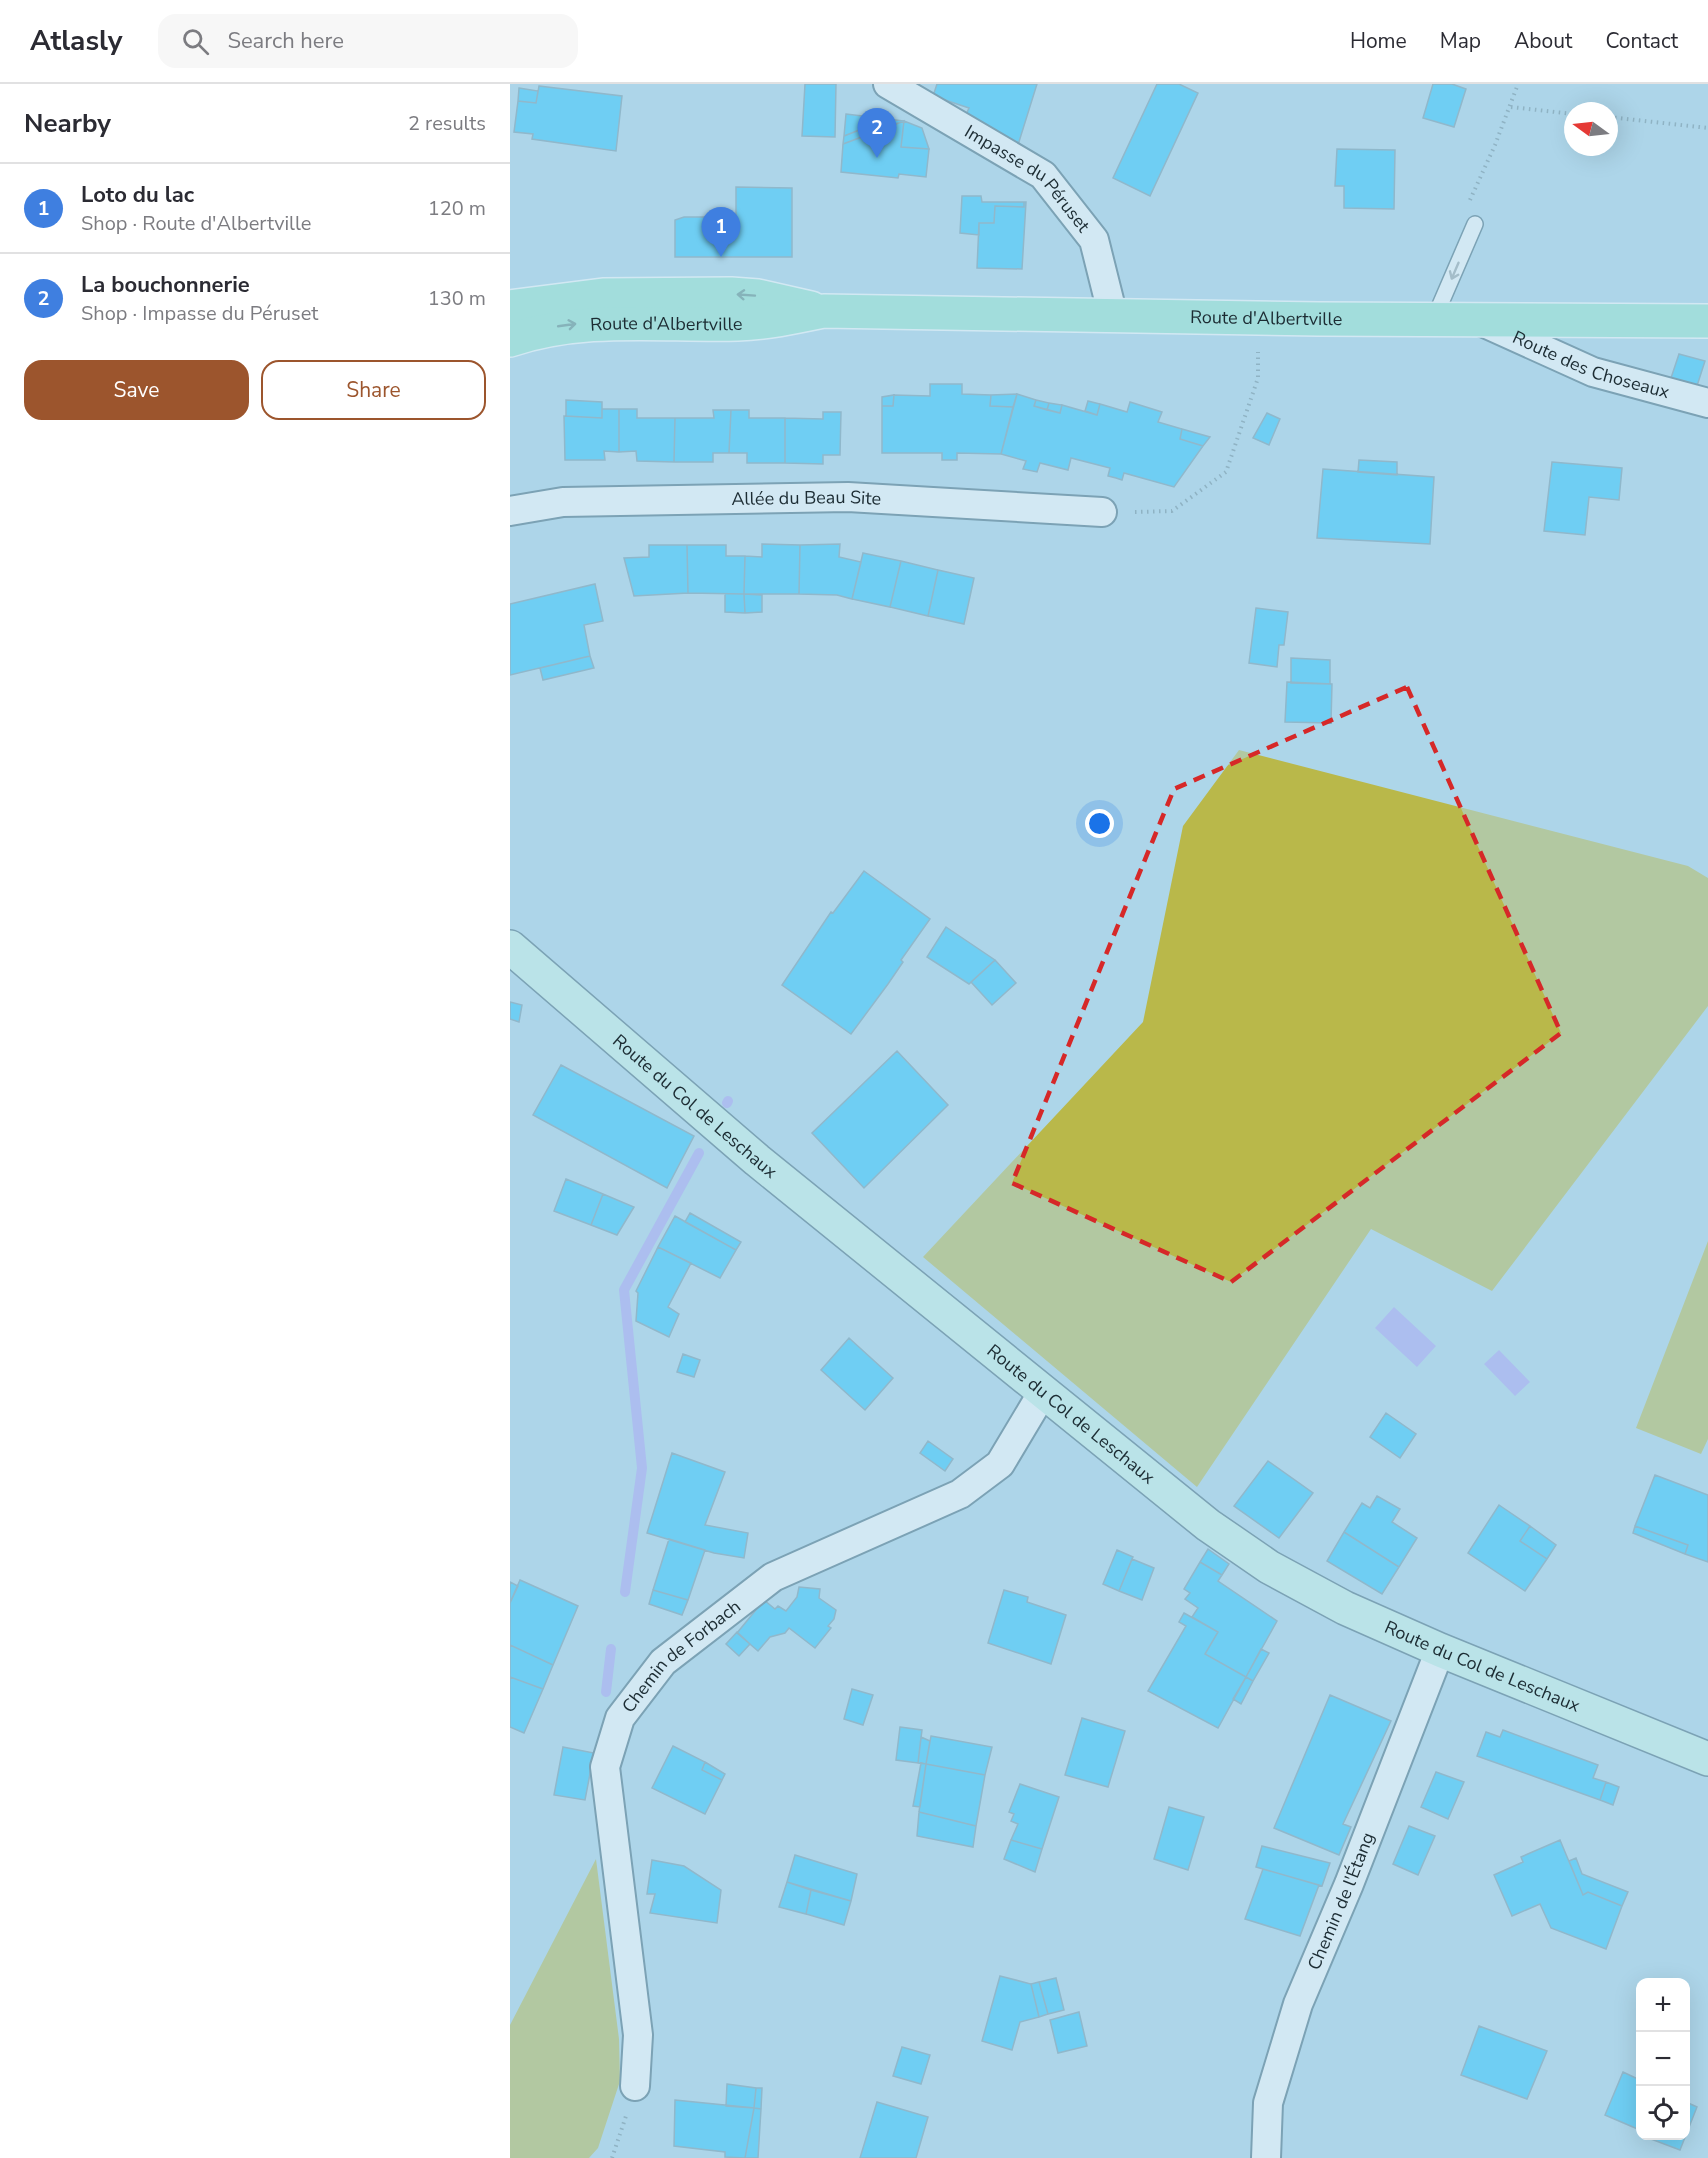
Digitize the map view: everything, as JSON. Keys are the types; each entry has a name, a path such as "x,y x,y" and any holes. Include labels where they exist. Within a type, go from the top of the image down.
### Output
{"main road":[{"name":"Route d'Albertville","path":"510,307 603,295 731,294 758,296 824,311"},
{"name":"Route d'Albertville","path":"510,340 550,328 580,324 747,324 824,311 1434,320 1708,321"},
{"name":"Route du Col de Leschaux","path":"510,947 757,1160 1208,1525 1269,1567 1345,1608 1440,1650 1708,1759"}],"street":[{"name":"Impasse du Péruset","path":"888,84 1044,174 1094,240 1113,316"},
{"name":"Route des Choseaux","path":"1476,320 1593,372 1708,404"},
{"name":"Allée du Beau Site","path":"510,512 563,502 848,497 1102,512"},
{"name":"Chemin de Forbach","path":"635,2086 638,2035 605,1767 620,1718 663,1662 773,1577 960,1494 1000,1464 1043,1392"},
{"name":"Chemin de l'Étang","path":"1266,2158 1268,2103 1298,2004 1349,1884 1440,1650"}],"lane":[{"path":"1434,320 1475,224"}],"path":[{"path":"1475,224 1469,201 1518,84"},
{"path":"1510,107 1564,113"},
{"path":"1618,118 1708,128"},
{"path":"1102,512 1172,511 1226,472 1257,378 1258,318"},
{"path":"612,2158 635,2086"}],"highlighted area":[{"path":"1407,687 1561,1033 1231,1282 1012,1183 1174,789"}],"shaded area":[{"path":"1239,750 1688,866 1708,878 1708,1006 1492,1291 1371,1229 1197,1487 923,1257 1143,1022 1183,826"},
{"path":"1708,1241 1708,1439 1701,1454 1636,1428"},
{"path":"1394,1307 1436,1346 1417,1367 1375,1328"},
{"path":"1499,1350 1530,1382 1515,1396 1484,1364"},
{"path":"596,1859 619,2039 620,2081 598,2148 589,2158 510,2158 510,2025"}],"building":[{"path":"805,84 836,84 835,137 802,136"},
{"path":"937,84 1037,84 1018,145 965,117 969,108 933,96"},
{"path":"1157,84 1179,84 1198,93 1150,196 1113,178"},
{"path":"1433,84 1452,84 1466,89 1454,127 1423,118"},
{"path":"539,86 622,96 616,151 532,139 533,134 514,132 518,101 536,103"},
{"path":"519,88 538,91 536,103 518,101"},
{"path":"846,114 887,119 844,136"},
{"path":"887,119 904,121 843,144 844,136"},
{"path":"904,121 901,147 929,149 926,177 899,174 898,178 841,172 843,144"},
{"path":"904,121 922,128 929,149 901,147"},
{"path":"1337,149 1395,150 1394,209 1344,208 1344,186 1335,186"},
{"path":"736,187 792,188 792,257 675,257 675,220 684,217 736,217"},
{"path":"962,196 981,196 982,202 1024,202 1024,207 995,206 994,223 979,223 979,235 960,233"},
{"path":"1024,202 1026,202 1022,269 977,268 979,223 994,223 995,206 1024,207"},
{"path":"1679,354 1705,361 1695,392 1669,384"},
{"path":"930,384 962,384 962,394 991,395 990,406 1013,407 1001,454 957,453 957,460 942,460 942,453 882,453 882,406 893,406 894,395 930,396"},
{"path":"1017,394 1036,400 1034,406 1060,413 1062,405 1097,415 1100,404 1127,412 1130,402 1162,412 1158,422 1182,429 1180,439 1203,446 1174,487 1124,473 1122,480 1108,476 1110,468 1071,458 1068,470 1040,463 1037,472 1023,469 1026,461 1001,454"},
{"path":"1017,394 1013,407 990,406 991,395"},
{"path":"894,395 893,406 882,406 882,397"},
{"path":"566,400 602,402 602,418 566,416"},
{"path":"1036,400 1049,403 1047,410 1034,406"},
{"path":"1088,401 1100,404 1097,415 1085,411"},
{"path":"1049,403 1062,405 1060,413 1047,410"},
{"path":"602,409 619,409 619,452 604,451 605,460 565,460 564,416 602,418"},
{"path":"619,409 637,409 637,418 675,418 674,462 637,461 636,451 619,452"},
{"path":"713,410 731,410 729,453 713,453 713,462 674,462 675,418 714,418"},
{"path":"731,410 749,410 749,418 785,418 785,463 747,463 747,453 729,453"},
{"path":"823,412 841,412 840,455 823,455 823,464 785,463 785,418 823,419"},
{"path":"1267,413 1280,419 1269,445 1253,438"},
{"path":"1182,429 1210,437 1203,446 1180,439"},
{"path":"1359,460 1397,462 1397,475 1358,472"},
{"path":"1552,462 1622,468 1619,500 1589,497 1585,535 1544,531"},
{"path":"1323,469 1434,477 1430,544 1317,538"},
{"path":"762,544 800,545 799,594 744,594 745,556 762,557"},
{"path":"840,544 839,557 861,562 852,599 837,595 799,594 800,545"},
{"path":"649,545 687,545 688,593 634,596 624,558 649,557"},
{"path":"687,545 726,545 726,556 745,556 744,594 688,593"},
{"path":"863,553 901,561 890,607 852,599"},
{"path":"901,561 938,570 928,616 890,607"},
{"path":"938,570 974,578 964,624 928,616"},
{"path":"595,584 603,621 584,625 590,656 510,675 510,604"},
{"path":"725,594 744,594 745,613 725,612"},
{"path":"744,594 762,595 762,612 745,613"},
{"path":"1256,608 1288,612 1284,645 1279,645 1277,667 1249,663"},
{"path":"590,656 594,668 543,680 540,668"},
{"path":"1291,658 1330,660 1330,684 1291,683"},
{"path":"1287,682 1332,684 1331,723 1285,722"},
{"path":"864,871 930,919 901,960 903,962 888,984 851,1034 782,985 831,912 833,913"},
{"path":"946,927 995,960 969,984 927,957"},
{"path":"995,960 1016,983 992,1005 971,982"},
{"path":"510,1002 522,1005 519,1022 510,1019"},
{"path":"897,1051 948,1105 864,1188 812,1133"},
{"path":"561,1065 694,1136 667,1188 533,1115"},
{"path":"566,1179 603,1194 591,1225 554,1211"},
{"path":"603,1194 634,1207 617,1235 591,1225"},
{"path":"690,1213 741,1242 736,1250 685,1222"},
{"path":"675,1216 736,1250 720,1278 658,1247"},
{"path":"658,1247 691,1263 668,1307 679,1314 669,1337 636,1321 638,1293 636,1291"},
{"path":"849,1338 893,1378 865,1410 821,1370"},
{"path":"683,1354 700,1360 694,1377 677,1372"},
{"path":"1386,1413 1416,1434 1400,1458 1370,1437"},
{"path":"928,1441 953,1459 945,1471 920,1453"},
{"path":"672,1453 725,1472 705,1525 748,1533 744,1558 714,1553 647,1533"},
{"path":"1268,1461 1313,1493 1279,1538 1234,1506"},
{"path":"1655,1475 1708,1495 1708,1562 1685,1554 1688,1545 1635,1526"},
{"path":"1377,1496 1400,1509 1392,1522 1417,1538 1399,1567 1344,1532 1362,1503 1370,1508"},
{"path":"1499,1505 1530,1526 1520,1541 1547,1559 1525,1591 1468,1553"},
{"path":"1530,1526 1556,1545 1547,1559 1520,1541"},
{"path":"1635,1526 1688,1545 1685,1554 1633,1533"},
{"path":"1344,1532 1399,1567 1382,1594 1327,1561"},
{"path":"669,1539 705,1550 688,1600 653,1590"},
{"path":"1208,1549 1229,1564 1222,1575 1200,1562"},
{"path":"1117,1550 1133,1557 1119,1591 1103,1584"},
{"path":"1132,1559 1154,1568 1142,1600 1119,1591"},
{"path":"1200,1562 1222,1575 1218,1581 1277,1621 1246,1677 1205,1654 1218,1632 1192,1617 1198,1608 1185,1599 1190,1593 1184,1589"},
{"path":"520,1580 578,1606 553,1665 510,1645 510,1603"},
{"path":"510,1582 518,1586 510,1603"},
{"path":"799,1587 820,1589 819,1598 836,1610 834,1619 828,1626 831,1628 815,1648 789,1628 785,1633 770,1637 758,1651 737,1633 764,1600 775,1609 778,1606 786,1611 797,1597"},
{"path":"653,1590 688,1600 682,1615 649,1604"},
{"path":"1004,1590 1028,1597 1027,1602 1066,1615 1051,1664 988,1643"},
{"path":"1184,1613 1218,1632 1205,1654 1246,1677 1218,1728 1148,1691 1186,1626 1179,1622"},
{"path":"737,1632 750,1644 739,1656 726,1644"},
{"path":"510,1645 553,1665 543,1689 510,1677"},
{"path":"1261,1649 1269,1653 1253,1681 1246,1677"},
{"path":"510,1677 543,1689 524,1733 510,1727"},
{"path":"1246,1677 1253,1681 1241,1704 1233,1699"},
{"path":"852,1689 873,1695 863,1725 844,1719"},
{"path":"1330,1695 1391,1721 1343,1824 1351,1827 1339,1855 1274,1828"},
{"path":"1082,1718 1125,1731 1108,1787 1065,1775"},
{"path":"900,1727 922,1730 918,1763 896,1760"},
{"path":"1503,1730 1598,1765 1593,1778 1606,1782 1600,1800 1477,1756 1486,1732 1500,1737"},
{"path":"931,1736 992,1747 985,1775 926,1764"},
{"path":"921,1737 930,1741 926,1764 918,1763"},
{"path":"673,1746 705,1762 702,1770 722,1780 705,1814 652,1788"},
{"path":"563,1747 594,1753 585,1800 554,1795"},
{"path":"705,1762 725,1774 722,1780 702,1770"},
{"path":"921,1763 926,1764 920,1807 913,1806"},
{"path":"926,1764 985,1775 976,1826 919,1812"},
{"path":"1436,1772 1464,1782 1448,1819 1421,1807"},
{"path":"1606,1782 1619,1787 1613,1805 1600,1800"},
{"path":"1020,1784 1059,1797 1042,1849 1011,1840 1018,1824 1011,1821 1014,1814 1009,1812"},
{"path":"1169,1807 1204,1817 1188,1870 1154,1859"},
{"path":"919,1812 976,1826 973,1847 917,1836"},
{"path":"1409,1826 1435,1836 1418,1875 1393,1864"},
{"path":"1011,1840 1042,1849 1035,1872 1004,1859"},
{"path":"1560,1840 1583,1895 1588,1892 1622,1906 1606,1949 1551,1928 1540,1904 1512,1916 1494,1875 1523,1862 1521,1857"},
{"path":"1262,1846 1330,1863 1322,1886 1256,1867"},
{"path":"795,1855 857,1874 851,1901 787,1882"},
{"path":"1576,1858 1582,1874 1628,1892 1622,1906 1588,1892 1583,1895 1569,1861"},
{"path":"652,1860 684,1866 721,1890 717,1923 650,1913 655,1894 647,1894"},
{"path":"1263,1869 1319,1885 1300,1936 1245,1919"},
{"path":"787,1882 811,1890 806,1914 779,1907"},
{"path":"811,1890 851,1901 844,1925 806,1914"},
{"path":"1000,1976 1031,1984 1039,2017 1020,2022 1012,2050 982,2041"},
{"path":"1056,1978 1064,2010 1048,2014 1039,1982"},
{"path":"1039,1982 1048,2014 1039,2017 1031,1984"},
{"path":"1079,2012 1087,2046 1058,2053 1050,2020"},
{"path":"1479,2026 1547,2051 1527,2099 1461,2075"},
{"path":"902,2047 930,2055 921,2084 893,2076"},
{"path":"1623,2072 1636,2078 1636,2128 1605,2115"},
{"path":"727,2084 756,2088 754,2108 726,2106"},
{"path":"756,2088 762,2088 761,2109 754,2108"},
{"path":"675,2100 754,2108 745,2158 725,2157 725,2152 674,2146"},
{"path":"877,2102 928,2117 916,2158 860,2158"},
{"path":"1690,2104 1697,2107 1690,2125"},
{"path":"754,2108 761,2109 758,2158 745,2158"},
{"path":"1654,2140 1684,2140 1680,2150"}],"waterway":[{"path":"625,1592 642,1468 624,1290 699,1153"},
{"path":"606,1692 611,1649"}],"place":[{"name":"La bouchonnerie","path":"877,158"},
{"name":"Loto du lac","path":"721,257"}]}
